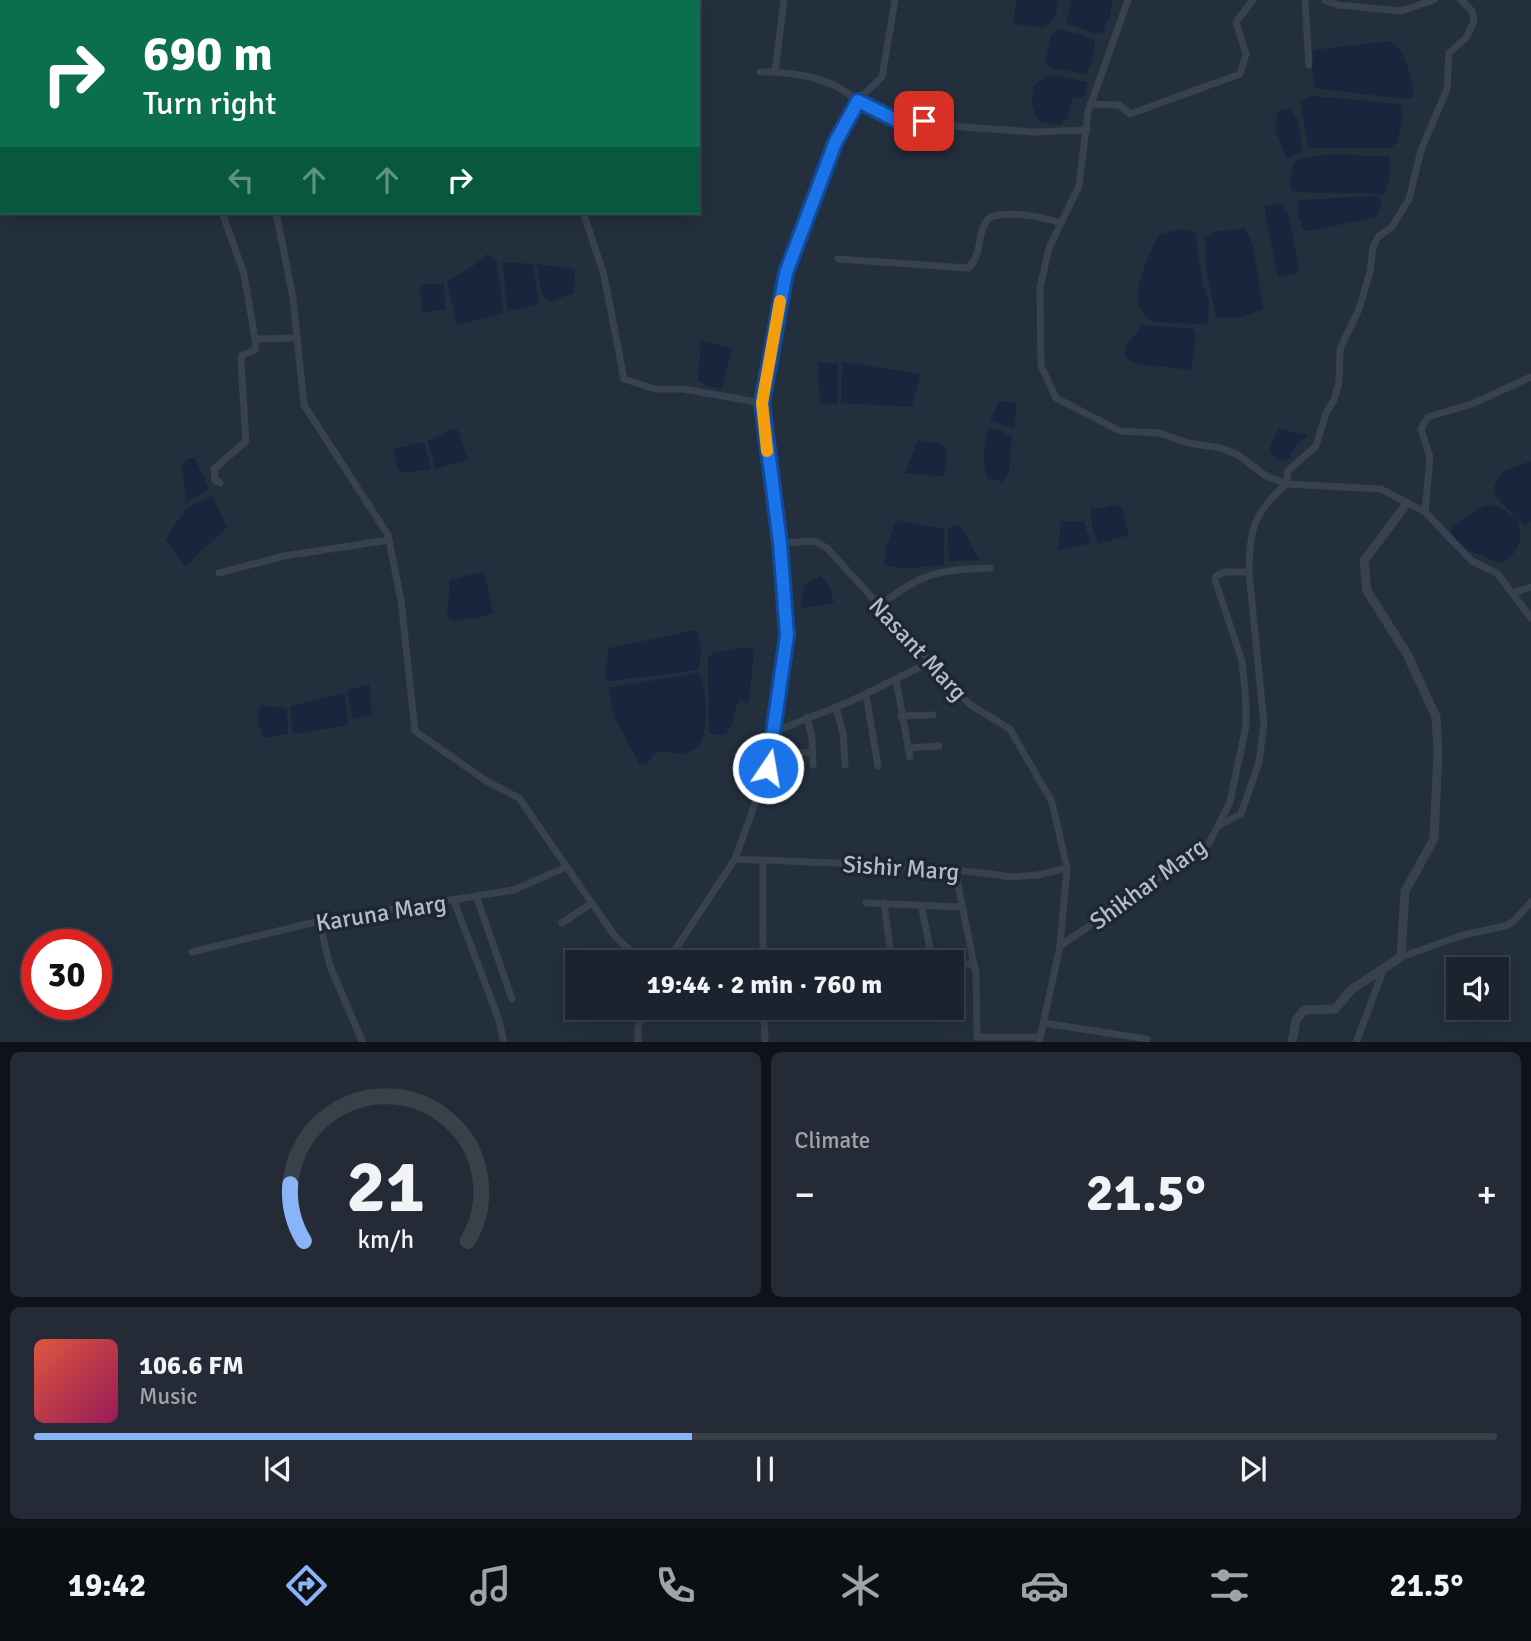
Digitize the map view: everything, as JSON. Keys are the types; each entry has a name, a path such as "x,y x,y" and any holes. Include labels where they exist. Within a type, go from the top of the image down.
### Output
{"street":[{"path":"775,72 784,0"},
{"path":"675,950 735,859 772,751 787,635 780,543 762,403 786,273 835,143 858,101 882,77 895,0"},
{"path":"1128,0 1090,104 1079,186 1049,248 1040,288 1038,333 1041,366 1056,398 1120,431 1159,433 1188,443 1221,448 1238,455 1266,476 1286,484 1381,489 1425,512 1472,561 1497,573 1529,611 1531,618"},
{"path":"1090,104 1119,105 1130,114 1240,74 1246,54 1236,22 1252,0"},
{"path":"1305,0 1309,65"},
{"path":"1325,0 1338,5 1401,11 1434,0"},
{"path":"1217,827 1241,814 1262,748 1263,705 1249,572 1251,535 1256,515 1286,484 1288,471 1316,446 1326,413 1334,400 1339,382 1340,349 1359,309 1370,272 1373,247 1378,237 1392,227 1409,199 1421,150 1447,89 1449,53 1466,37 1474,21 1472,11 1461,0"},
{"path":"760,72 809,78 845,90 858,101 885,116 907,122 924,121 1034,132 1087,130"},
{"path":"220,483 215,480 214,469 246,442 241,360 242,355 255,350 256,339 244,274 223,214"},
{"path":"276,214 293,298 304,405 389,540 401,600 415,732 486,781 519,798 614,935 630,950"},
{"path":"584,214 604,275 624,379 654,389 683,388 762,403"},
{"path":"838,258 968,268 976,261 979,239 990,217 1001,214 1060,223"},
{"path":"256,339 296,338"},
{"path":"1425,512 1430,457 1421,429 1429,417 1472,404 1531,377"},
{"path":"1401,957 1405,891 1434,839 1438,785 1436,717 1407,654 1367,591 1364,561 1407,503"},
{"path":"219,573 284,556 389,540"},
{"name":"Nasant Marg","path":"780,543 814,541 822,544 969,704 1010,729 1052,802 1067,868 1060,946 1039,1040"},
{"path":"878,607 912,581 929,573 990,568"},
{"name":"Shikhar Marg","path":"1060,946 1209,843 1230,802 1246,726 1246,702 1242,661 1215,580 1216,576 1225,572 1249,572"},
{"path":"1513,593 1531,587"},
{"path":"776,731 866,694 930,662"},
{"path":"896,680 910,757"},
{"path":"866,694 878,766"},
{"path":"836,706 843,733 845,765"},
{"path":"901,716 933,715"},
{"path":"807,717 813,765"},
{"path":"908,747 939,746"},
{"path":"772,751 788,754 812,753"},
{"name":"Sishir Marg","path":"735,859 955,870 1013,877 1038,876 1067,868"},
{"path":"763,860 763,950"},
{"name":"Karuna Marg","path":"192,952 319,921 477,898 532,885 566,867"},
{"path":"955,870 974,964 977,1037 1039,1040"},
{"path":"477,898 512,999"},
{"path":"454,901 499,1020 504,1042"},
{"path":"866,902 961,907"},
{"path":"1292,1042 1296,1020 1304,1010 1335,1009 1352,989 1401,957 1463,935 1505,926 1513,922 1531,902"},
{"path":"562,923 592,903"},
{"path":"884,903 890,950"},
{"path":"921,905 930,950"},
{"path":"319,921 330,966 363,1042"},
{"path":"964,964 974,964"},
{"path":"1356,1042 1383,971"},
{"path":"638,1042 641,1020"},
{"path":"764,1020 765,1042"},
{"path":"1044,1023 1147,1039"}],"water":[{"path":"1016,0 1058,0 1056,15 1044,28 1014,24"},
{"path":"1072,0 1112,0 1110,16 1102,33 1094,33 1066,23"},
{"path":"1057,28 1095,40 1093,60 1085,74 1051,68 1045,61 1051,36"},
{"path":"1390,41 1400,50 1408,66 1413,97 1403,99 1315,88 1311,66 1313,50"},
{"path":"1051,75 1088,82 1084,97 1073,98 1067,118 1060,125 1038,121 1031,104 1034,85"},
{"path":"1313,96 1400,104 1403,116 1397,143 1390,148 1314,148 1308,145 1300,102"},
{"path":"1290,109 1297,119 1303,151 1287,159 1276,132 1277,111"},
{"path":"1334,154 1390,157 1390,176 1384,194 1293,192 1290,186 1293,163 1302,158"},
{"path":"1374,196 1382,200 1377,216 1371,218 1310,231 1304,230 1298,217 1298,200"},
{"path":"1281,204 1288,212 1299,269 1297,274 1278,276 1265,206"},
{"path":"1245,228 1253,245 1263,309 1242,317 1216,318 1206,267 1205,238 1213,232"},
{"path":"1181,229 1194,232 1196,236 1202,281 1209,302 1208,322 1204,324 1155,322 1145,316 1140,306 1140,281 1149,254 1161,234"},
{"path":"487,254 497,263 503,313 457,325 447,281 472,267"},
{"path":"502,262 533,264 539,304 508,311"},
{"path":"536,264 575,269 574,293 551,301 543,297"},
{"path":"428,284 444,284 445,309 423,313 419,288"},
{"path":"1142,325 1194,329 1196,336 1191,370 1138,364 1124,357 1127,345"},
{"path":"701,341 732,348 722,388 710,387 698,380"},
{"path":"818,362 838,364 838,404 820,403"},
{"path":"842,362 921,374 912,407 841,403"},
{"path":"999,401 1017,403 1014,428 990,421"},
{"path":"1279,428 1308,436 1295,447 1288,460 1281,461 1270,453 1270,446"},
{"path":"457,429 468,460 435,469 428,441"},
{"path":"995,429 1012,436 1009,471 1003,482 988,478 984,467 987,435 989,430"},
{"path":"918,440 938,443 947,449 945,473 942,476 905,473"},
{"path":"424,442 431,469 404,473 398,470 394,449"},
{"path":"188,458 195,458 209,488 186,503 182,464"},
{"path":"1531,461 1531,520 1525,527 1496,497 1494,487 1504,471"},
{"path":"213,497 227,527 185,566 166,540 179,518 190,507"},
{"path":"1116,504 1122,508 1129,535 1098,544 1092,527 1091,507 1100,509"},
{"path":"1493,504 1515,518 1520,527 1520,539 1515,552 1500,563 1464,549 1451,533 1452,527 1480,508"},
{"path":"896,520 944,529 944,565 908,568 884,566 886,548"},
{"path":"1061,521 1084,522 1091,543 1058,551"},
{"path":"954,524 962,527 979,560 949,562 948,530"},
{"path":"484,571 493,613 479,618 451,620 447,615 450,580"},
{"path":"821,576 830,587 834,603 803,608 800,606 805,585"},
{"path":"697,630 701,647 699,670 609,681 605,677 609,648"},
{"path":"752,648 754,653 749,701 745,703 740,699 728,731 718,735 709,733 708,657 713,653"},
{"path":"698,673 706,702 705,726 699,745 693,750 678,754 656,752 647,764 640,765 615,718 608,688"},
{"path":"369,684 372,714 353,719 347,690"},
{"path":"345,693 348,725 292,734 291,706"},
{"path":"261,705 287,709 288,734 263,738 257,720"}],"slow traffic":[{"path":"767,451 762,403 780,301"}],"route":[{"path":"768,768 776,731 787,635 784,579 762,403 786,273 835,143 850,111 858,101 898,121 924,121"}]}
